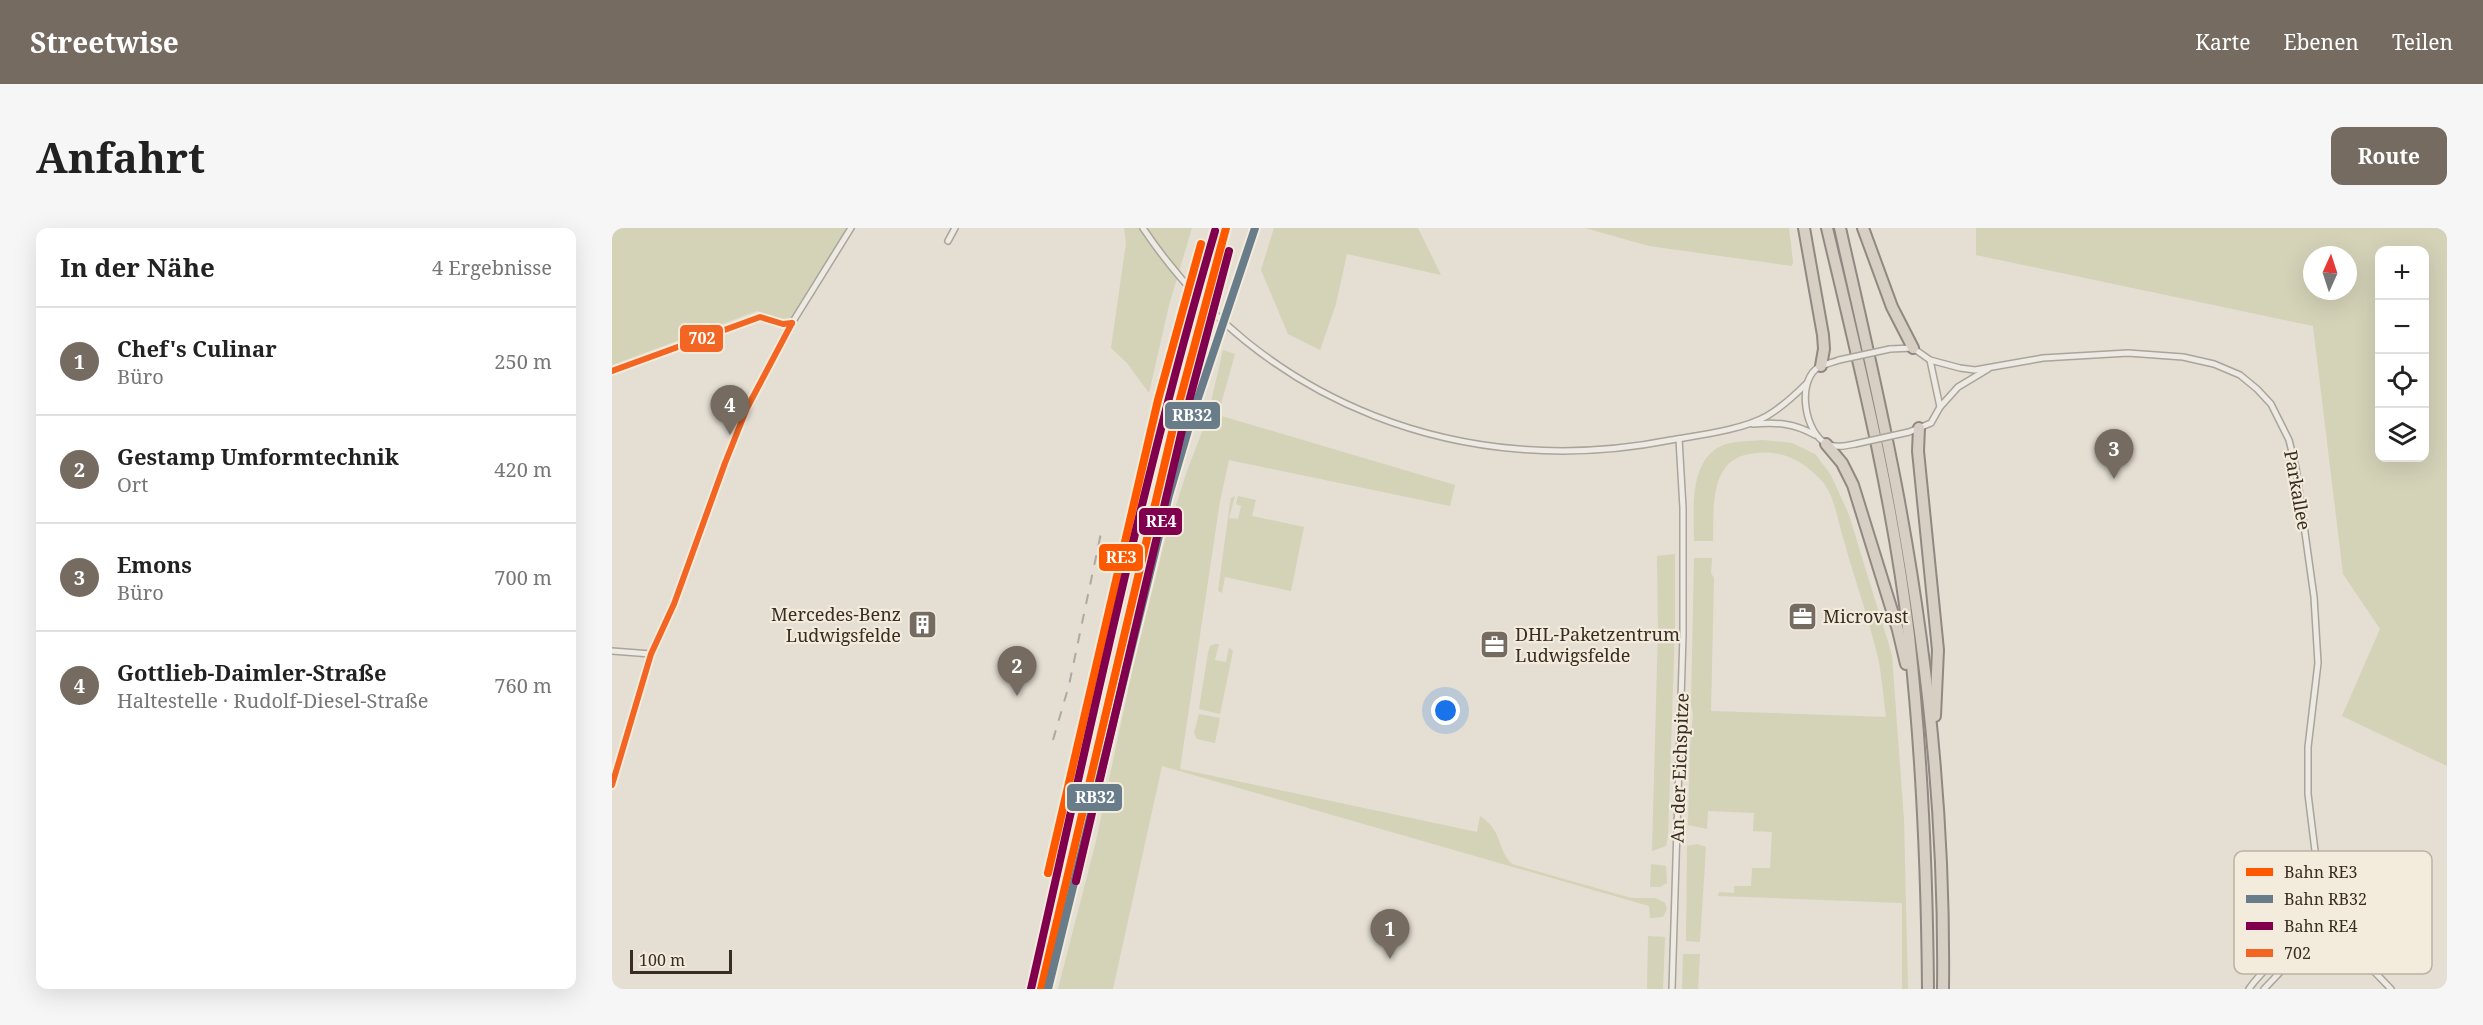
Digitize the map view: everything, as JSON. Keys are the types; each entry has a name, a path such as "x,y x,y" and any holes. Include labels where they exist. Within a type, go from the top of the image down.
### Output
{"highway":[{"path":"1804,228 1823,335 1824,349 1821,366"},
{"path":"1827,228 1882,471 1904,597 1926,854 1928,989"},
{"path":"1840,228 1900,507 1933,740 1941,864 1943,989"},
{"path":"1863,228 1892,307 1913,348"},
{"path":"1914,430 1938,650 1933,740"},
{"path":"1826,444 1842,463 1853,485 1898,630 1916,721"}],"street":[{"path":"612,785 651,654 674,604 721,472 747,408 792,322 851,228"},
{"path":"948,241 955,228"},
{"path":"1143,228 1158,250 1198,297 1242,337 1280,366 1341,401 1408,428 1453,440 1514,450 1566,452 1613,450 1679,439 1766,417 1790,399 1821,366 1890,349 1913,348 1930,360 1960,368 1990,368"},
{"path":"612,371 760,317 783,324 792,322"},
{"name":"Parkallee","path":"1990,368 2026,359 2052,357 2128,353 2183,357 2214,364 2240,375 2257,388 2271,404 2289,440 2296,468 2317,617 2317,681 2309,739 2307,779 2315,851"},
{"path":"1930,360 1940,406"},
{"path":"1745,424 1785,423 1802,427 1826,444 1836,446 1855,444 1914,430 1931,423 1940,406 1958,387 1990,368"},
{"path":"1806,384 1804,395 1815,435"},
{"name":"An der Eichspitze","path":"1672,989 1683,635 1682,468 1679,439"},
{"path":"612,651 651,654"},
{"name":"Parkallee","path":"2249,989 2263,974"},
{"path":"2264,989 2278,974"},
{"path":"2376,974 2391,989"}],"shaded area":[{"path":"612,228 851,228 792,323 757,311 612,365"},
{"path":"1124,228 1192,228 1169,305 1149,393 1127,363 1111,348 1126,243"},
{"path":"1274,228 1418,228 1441,275 1347,254 1336,304 1320,350 1288,334 1261,270"},
{"path":"1585,228 1789,228 1793,262 1792,266 1649,246"},
{"path":"1976,228 2447,228 2447,766 2342,716 2380,629 2343,574 2313,326 1976,255"},
{"path":"1223,350 1235,354 1218,415 1455,485 1450,506 1229,460 1220,501 1180,769 1477,832 1480,816 1493,828 1507,859 1512,864 1631,898 1656,898 1665,903 1667,909 1663,917 1650,918 1649,906 1162,766 1113,989 1058,989 1096,841 1133,667 1165,540 1187,471 1207,419"},
{"path":"1763,440 1792,443 1815,454 1831,475 1849,515 1892,655 1904,820 1908,989 1902,989 1902,903 1718,896 1719,892 1734,893 1734,886 1751,886 1752,868 1770,868 1772,832 1753,831 1754,813 1708,811 1707,829 1688,825 1693,714 1691,706 1694,558 1712,558 1711,573 1714,578 1711,711 1886,717 1878,658 1836,510 1826,487 1814,473 1787,456 1767,452 1745,455 1733,460 1725,468 1716,491 1713,541 1694,541 1696,485 1705,460 1726,444"},
{"path":"1235,496 1229,518 1238,519 1241,506 1236,504 1238,496 1256,500 1252,516 1304,527 1291,591 1225,577 1222,593 1218,591 1230,503 1231,498"},
{"path":"1675,554 1668,836 1666,846 1652,851 1658,630 1657,556"},
{"path":"1219,644 1215,660 1226,662 1229,647 1233,651 1220,714 1199,709 1208,653 1210,646"},
{"path":"1199,714 1220,718 1215,743 1197,739 1194,733"},
{"path":"1697,844 1706,847 1700,942 1686,941 1687,846"},
{"path":"1651,864 1666,866 1667,883 1660,887 1650,887"},
{"path":"1648,936 1665,937 1663,989 1647,989"},
{"path":"1683,954 1700,954 1698,989 1682,989"}],"railway":[{"path":"1053,740 1069,685 1101,533"}],"rail line":[{"name":"RE3","path":"1041,989 1178,407 1226,228"},
{"name":"RB32","path":"1048,989 1169,495 1194,410 1255,228"},
{"name":"RE4","path":"1031,989 1140,513 1215,231"},
{"name":"RE3","path":"1048,873 1158,400 1201,244"},
{"name":"RE4","path":"1076,881 1187,409 1229,251"}],"transit line":[{"name":"702","path":"612,371 760,317 783,324 792,323"},
{"name":"702","path":"612,785 651,654 674,604 725,463 747,408 792,323"}],"place":[{"name":"Gottlieb-Daimler-Straße","path":"730,435"},
{"name":"Emons","path":"2114,479"},
{"name":"Microvast","path":"1802,616"},
{"name":"Mercedes-Benz Ludwigsfelde","path":"922,624"},
{"name":"DHL-Paketzentrum Ludwigsfelde","path":"1494,644"},
{"name":"Gestamp Umformtechnik","path":"1017,696"},
{"name":"Chef's Culinar","path":"1390,959"}]}
